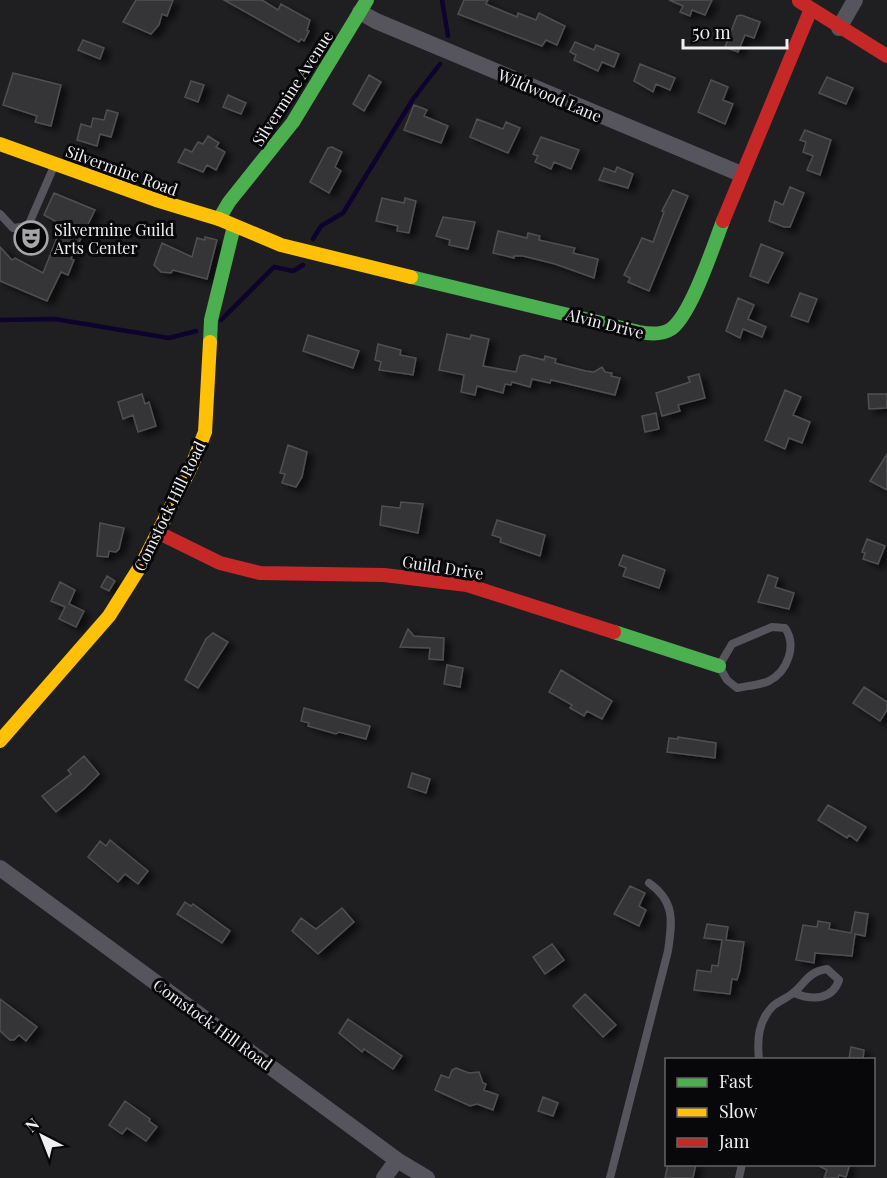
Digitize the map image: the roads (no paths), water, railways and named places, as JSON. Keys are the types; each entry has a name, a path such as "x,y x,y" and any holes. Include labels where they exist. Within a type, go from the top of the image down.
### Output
{"street":[{"path":"798,0 839,28 887,56"},
{"path":"839,28 855,0"},
{"name":"Wildwood Lane","path":"363,6 531,88 741,174"},
{"name":"Silvermine Avenue","path":"219,219 224,207 255,174 295,120 363,6"},
{"name":"Alvin Drive","path":"234,226 281,245 322,256 432,280 639,332 662,334 676,327 690,305 741,174 811,9"},
{"name":"Silvermine Road","path":"0,144 234,226"},
{"name":"Comstock Hill Road","path":"0,741 99,630 127,590 159,533 202,441 211,320 234,226"},
{"name":"Guild Drive","path":"159,533 220,563 260,573 384,575 467,585 719,666"},
{"name":"Comstock Hill Road","path":"0,868 397,1160 427,1178"},
{"path":"384,1178 397,1160"}],"lane":[{"path":"0,214 13,228 28,226 56,164"},
{"path":"772,627 785,628 790,635 790,656 782,671 769,681 737,688 727,680 719,666 732,644 751,634 772,627"},
{"path":"610,1178 668,951 671,929 669,905 660,891 649,883"},
{"path":"759,1058 759,1028 772,1007 794,993 802,982 820,970 827,969 839,980 836,990 826,996 806,998 794,993"}],"waterway":[{"path":"442,0 448,36"},
{"path":"313,239 321,226 343,213 413,99 440,64"},
{"path":"221,320 274,267 293,271 303,265"},
{"path":"0,320 55,319 169,338 196,331"}],"place":[{"name":"Silvermine Guild Arts Center","path":"31,238"}]}
